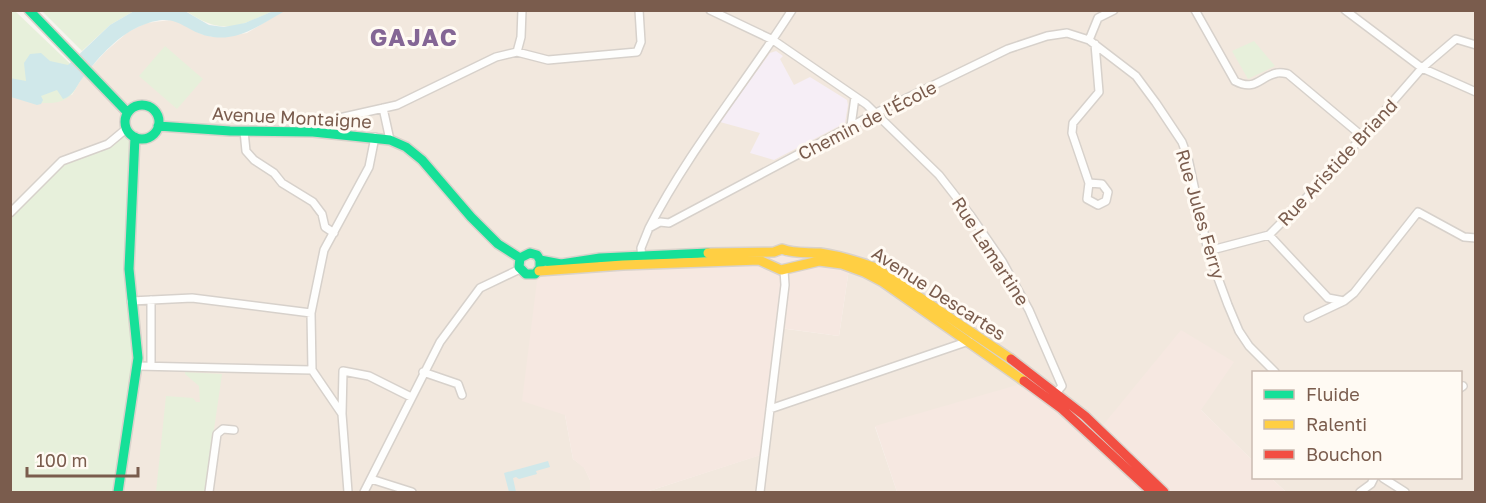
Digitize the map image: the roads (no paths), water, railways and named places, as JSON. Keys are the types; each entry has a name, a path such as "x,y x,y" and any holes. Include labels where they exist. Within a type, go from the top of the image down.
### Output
{"main road":[{"path":"29,10 128,112"},
{"path":"137,105 148,106 157,114 158,126 149,137 142,139 135,137 126,129 125,118 128,112 137,105"},
{"name":"Avenue Montaigne","path":"158,126 313,132 390,140 406,147 422,160 471,217 498,244 520,258"},
{"path":"118,492 137,366 129,269 135,137"},
{"name":"Avenue Descartes","path":"539,271 726,252 774,252 782,249 789,252 851,258 876,268 969,330 1056,393 1086,417 1164,492"},
{"path":"772,263 771,257 774,252"},
{"path":"787,268 792,258 789,252"},
{"path":"530,253 535,254 540,260 539,271 535,274 523,273 520,269 520,258 530,253"},
{"name":"Avenue Descartes","path":"540,260 561,264 574,261 759,260 772,263 777,269 819,261 842,264 864,272 883,282 969,341 1062,409 1152,492"}],"street":[{"path":"517,52 521,38 522,10"},
{"path":"313,132 326,122 407,100 496,57 517,52 548,60 638,52 641,42 639,10"},
{"name":"Rue Lamartine","path":"710,10 773,40 855,97 876,113 939,175 1002,261 1029,310 1062,386 1056,393"},
{"path":"642,260 641,248 668,190 792,10"},
{"path":"1089,183 1072,133 1073,123 1099,92 1092,42 1098,18 1113,10"},
{"path":"1195,10 1235,81 1243,85 1254,84 1277,73 1288,74 1362,136"},
{"path":"1345,10 1422,68 1476,92"},
{"name":"Chemin de l'École","path":"649,228 660,222 669,223 876,113 1008,49 1047,36 1067,33 1092,42"},
{"name":"Rue Aristide Briand","path":"1208,251 1269,235 1327,177 1422,68 1456,39 1476,45"},
{"name":"Rue Jules Ferry","path":"1092,42 1136,76 1182,142 1188,158 1208,251 1239,331 1258,357 1274,371"},
{"path":"851,126 855,97"},
{"path":"383,108 390,140"},
{"path":"10,213 62,161 108,144 126,129"},
{"path":"244,131 246,151 254,160 274,173 282,183 313,202 322,214 325,227 334,233"},
{"path":"342,414 312,370 311,313 324,250 369,167 375,137"},
{"path":"1308,318 1344,301 1354,293 1418,212 1464,237 1475,239"},
{"path":"1269,235 1328,298 1344,301"},
{"path":"760,492 787,268"},
{"path":"364,492 440,342 480,288 520,269"},
{"path":"131,301 192,298 311,313"},
{"path":"151,300 151,366"},
{"path":"770,409 969,341"},
{"path":"137,366 312,370"},
{"path":"348,492 342,414 343,371 369,376 411,398"},
{"path":"423,372 458,384 462,395"},
{"path":"209,492 217,434 223,429 234,430"},
{"path":"371,479 412,492"},
{"path":"1360,492 1371,484 1373,479"},
{"path":"1386,479 1404,492"}],"water":[{"path":"134,11 185,11 209,25 224,27 245,23 273,11 285,11 242,34 223,38 203,35 173,21 155,21 134,29 110,46 73,93 67,97 63,99 57,90 41,96 43,100 37,105 11,97 10,78 26,81 24,63 30,54 41,53 50,61 68,65 110,25"},
{"path":"548,461 550,467 536,471 537,474 519,479 513,478 516,492 509,492 504,473"}],"district":[{"name":"GAJAC","path":"414,36"}]}
